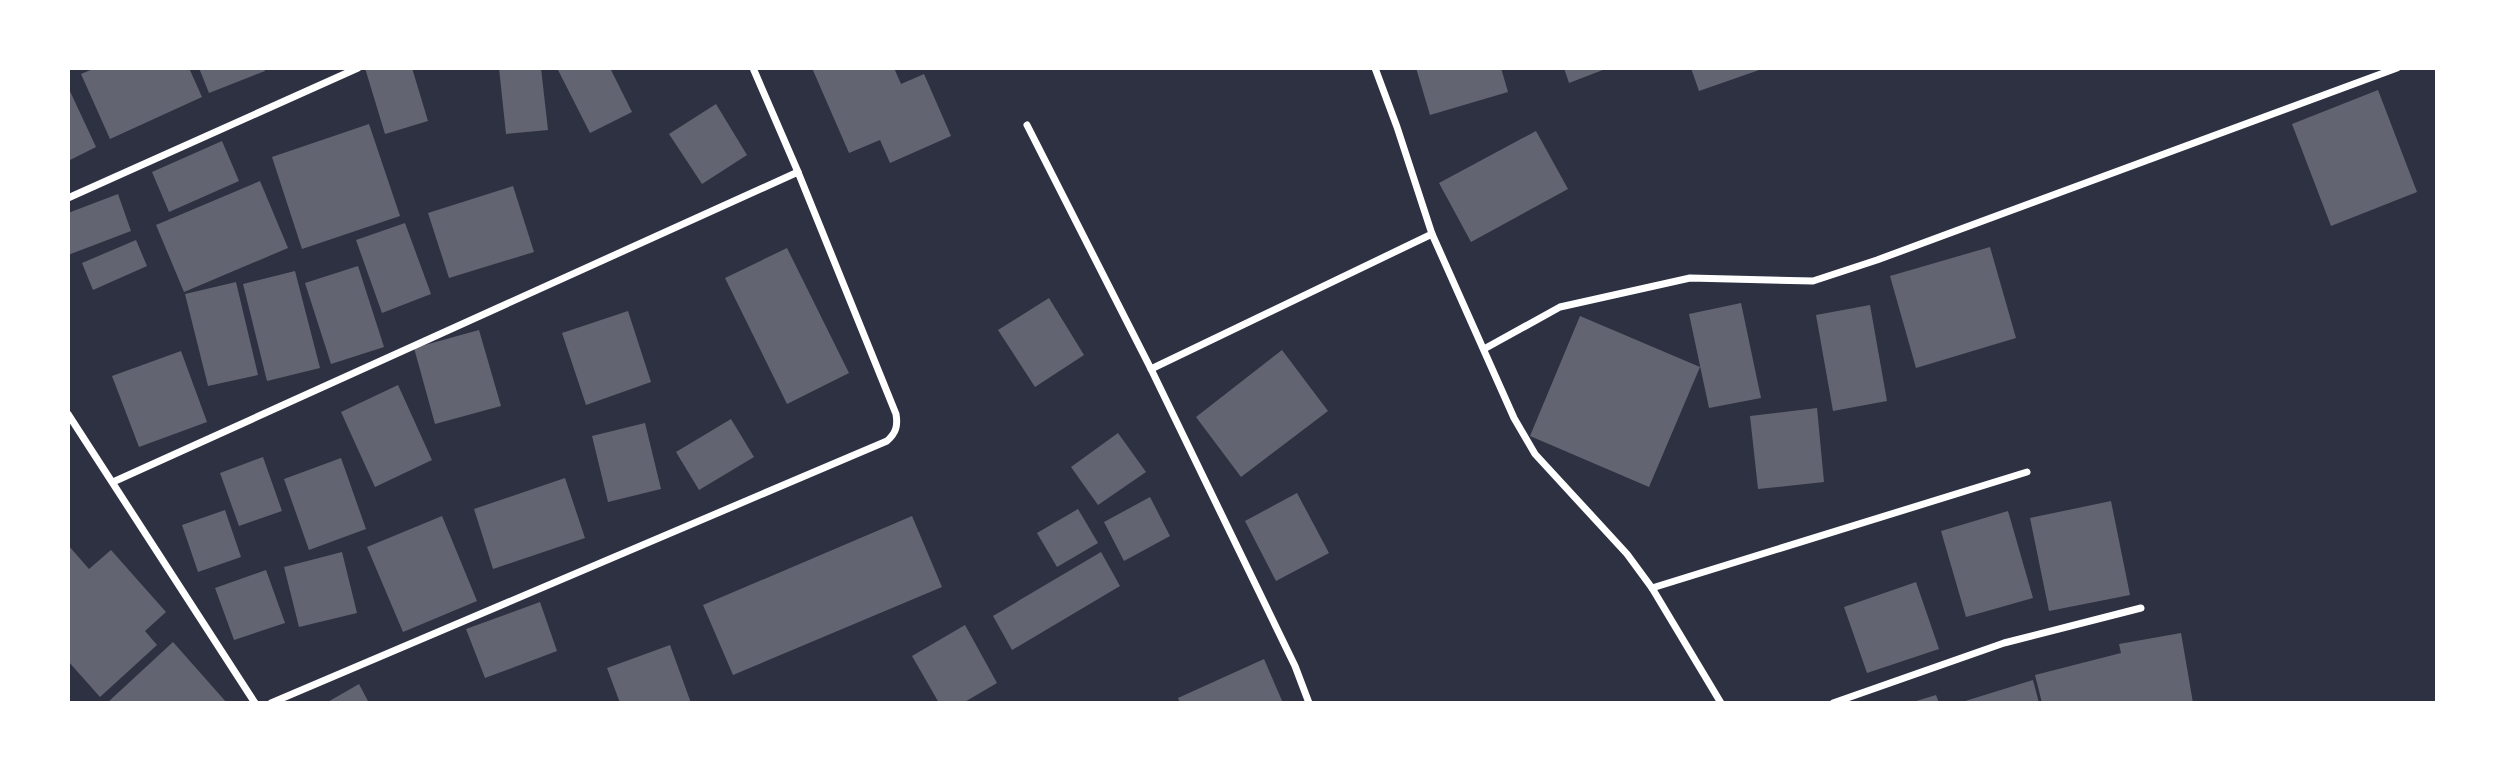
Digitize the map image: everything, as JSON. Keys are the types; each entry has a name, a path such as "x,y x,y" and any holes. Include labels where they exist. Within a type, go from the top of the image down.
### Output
{"street":[{"path":"68,198 358,68"},
{"path":"271,703 887,441 894,435 896,414 799,172 753,68"},
{"path":"1375,68 1432,234 1514,418 1535,454 1627,554 1652,588 1721,703"},
{"path":"1484,349 1560,307 1690,278 1814,281 1890,256 2398,68"},
{"path":"1027,125 1152,369 1295,666 1309,703"},
{"path":"113,482 799,172"},
{"path":"1152,369 1432,234"},
{"path":"68,414 255,703"},
{"path":"1652,588 2027,472"},
{"path":"1833,703 2004,643 2141,608"}],"building":[{"path":"95,68 189,68 202,97 110,139 81,74"},
{"path":"199,68 264,68 265,71 209,93"},
{"path":"365,68 412,68 428,121 385,134"},
{"path":"499,68 541,68 548,130 506,134"},
{"path":"557,68 610,68 632,112 590,133"},
{"path":"812,68 894,68 901,84 924,74 951,136 890,163 880,140 849,153"},
{"path":"1416,68 1501,68 1508,92 1430,115"},
{"path":"1564,68 1608,68 1569,83"},
{"path":"1691,68 1762,68 1762,69 1699,91"},
{"path":"68,87 96,147 68,161"},
{"path":"2378,90 2417,192 2331,226 2292,124"},
{"path":"716,104 747,155 702,184 669,134"},
{"path":"369,124 400,216 302,249 272,157"},
{"path":"1536,131 1568,189 1471,242 1439,183"},
{"path":"222,141 239,181 169,212 152,172"},
{"path":"260,181 288,248 184,292 156,225"},
{"path":"513,186 534,252 449,278 428,213"},
{"path":"118,194 131,231 68,255 68,213"},
{"path":"405,223 431,294 382,313 356,240"},
{"path":"136,240 147,266 93,290 82,263"},
{"path":"1990,247 2016,338 1916,368 1890,276"},
{"path":"787,248 849,373 787,404 725,278"},
{"path":"358,266 384,347 331,364 305,283"},
{"path":"295,271 320,368 267,381 243,284"},
{"path":"236,282 258,375 208,386 185,294"},
{"path":"1049,298 1084,355 1035,387 998,330"},
{"path":"1741,303 1761,398 1709,408 1689,314"},
{"path":"1870,305 1887,401 1833,411 1816,315"},
{"path":"628,311 651,382 586,405 562,333"},
{"path":"1580,316 1700,367 1649,487 1530,436"},
{"path":"479,330 501,406 435,424 414,348"},
{"path":"1282,350 1328,411 1241,477 1196,417"},
{"path":"181,351 207,422 139,447 112,376"},
{"path":"398,385 432,460 375,487 341,412"},
{"path":"1817,408 1824,482 1758,489 1750,416"},
{"path":"731,419 754,457 699,490 676,452"},
{"path":"645,423 661,489 608,502 592,436"},
{"path":"1118,433 1146,472 1098,505 1071,467"},
{"path":"263,457 282,511 239,526 220,473"},
{"path":"341,458 366,529 309,550 284,479"},
{"path":"565,478 585,538 493,569 474,509"},
{"path":"1297,493 1329,553 1276,581 1245,521"},
{"path":"1150,497 1170,536 1124,561 1104,522"},
{"path":"2111,501 2130,595 2049,611 2030,518"},
{"path":"1078,509 1098,543 1057,567 1037,533"},
{"path":"225,510 241,557 198,572 182,525"},
{"path":"2008,511 2033,598 1966,617 1941,531"},
{"path":"442,516 477,601 403,632 367,547"},
{"path":"912,516 942,587 733,675 703,605"},
{"path":"68,545 89,569 111,550 166,612 145,631 157,645 100,697 68,661"},
{"path":"342,552 357,613 299,627 284,567"},
{"path":"1101,552 1120,586 1012,650 993,616"},
{"path":"266,570 285,623 234,640 215,588"},
{"path":"1916,582 1939,649 1867,673 1844,607"},
{"path":"540,602 557,651 485,678 466,629"},
{"path":"965,625 997,683 963,703 939,703 912,656"},
{"path":"2181,633 2193,703 2042,703 2035,675 2121,653 2119,644"},
{"path":"173,642 227,703 107,703"},
{"path":"670,645 691,703 620,703 607,668"},
{"path":"1264,659 1283,703 1180,703 1178,698"},
{"path":"2033,680 2039,703 1962,703 1962,702"},
{"path":"359,684 369,703 326,703"},
{"path":"1936,695 1939,703 1913,703 1913,702"}]}
